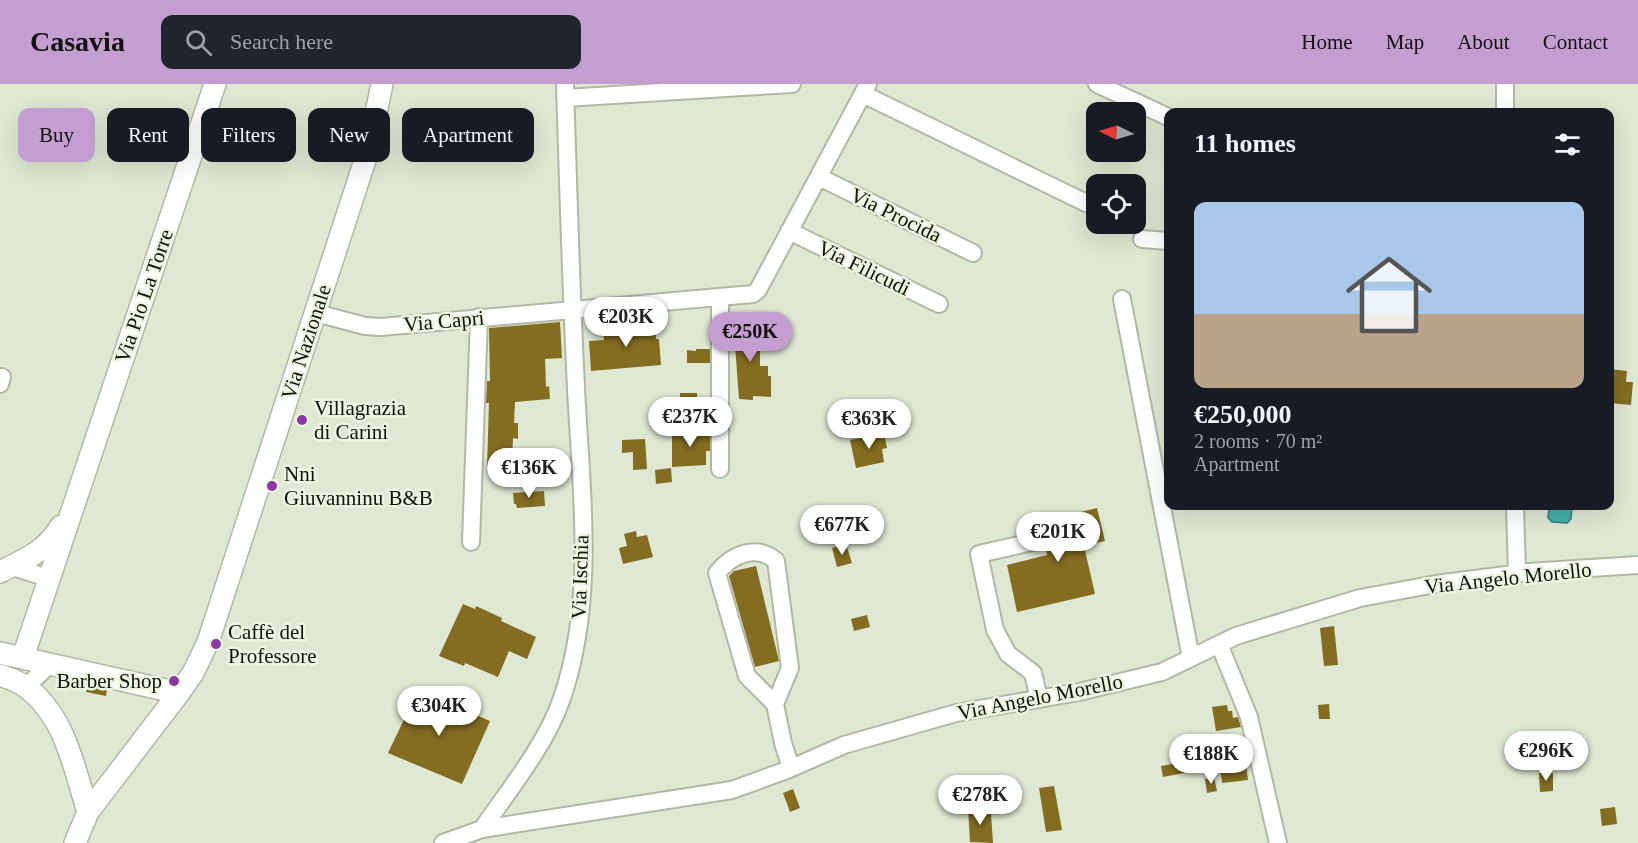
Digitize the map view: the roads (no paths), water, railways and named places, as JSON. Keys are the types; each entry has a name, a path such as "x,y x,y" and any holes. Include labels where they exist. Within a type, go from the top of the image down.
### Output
{"main road":[{"name":"Via Pio La Torre","path":"72,507 216,84"},
{"name":"Via Nazionale","path":"75,843 88,812 179,693 208,642 368,151 382,84"},
{"path":"5,569 37,553 50,543 72,507"},
{"path":"23,657 51,579 72,507"},
{"path":"0,653 179,693"},
{"path":"0,675 26,687 49,711 63,731 88,812"}],"street":[{"path":"565,91 792,84"},
{"path":"1097,84 1164,115"},
{"path":"1505,84 1505,108"},
{"path":"789,231 865,89 1086,203"},
{"name":"Via Ischia","path":"482,830 537,750 562,700 575,652 583,592 582,510 565,91"},
{"name":"Via Procida","path":"819,177 973,254"},
{"name":"Via Capri","path":"316,313 365,326 381,327 746,296 758,290 789,231"},
{"name":"Via Filicudi","path":"789,231 939,304"},
{"path":"1142,239 1164,241"},
{"path":"720,298 720,469"},
{"path":"1122,299 1163,485"},
{"path":"471,542 479,317"},
{"path":"1167,510 1191,658"},
{"path":"1515,510 1517,573"},
{"path":"1039,699 1032,673 1008,654 994,630 979,554 1041,540"},
{"path":"775,704 790,668 776,561 768,554 755,551 738,556 724,564 717,573 747,676 775,704 791,768"},
{"name":"Via Angelo Morello","path":"443,843 482,830 732,790 844,745 956,713 1079,692 1162,672 1219,644 1360,598 1517,573 1638,565"},
{"path":"5,569 51,579"},
{"path":"1219,644 1249,717 1278,843"},
{"path":"26,687 50,663"}],"water":[{"path":"1549,510 1572,510 1571,519 1567,523 1552,522 1548,518"}],"place":[{"name":"Villagrazia di Carini","path":"302,420"},
{"name":"Nni Giuvanninu B&B","path":"272,486"},
{"name":"Caffè del Professore","path":"216,644"},
{"name":"Barber Shop","path":"174,681"}]}
